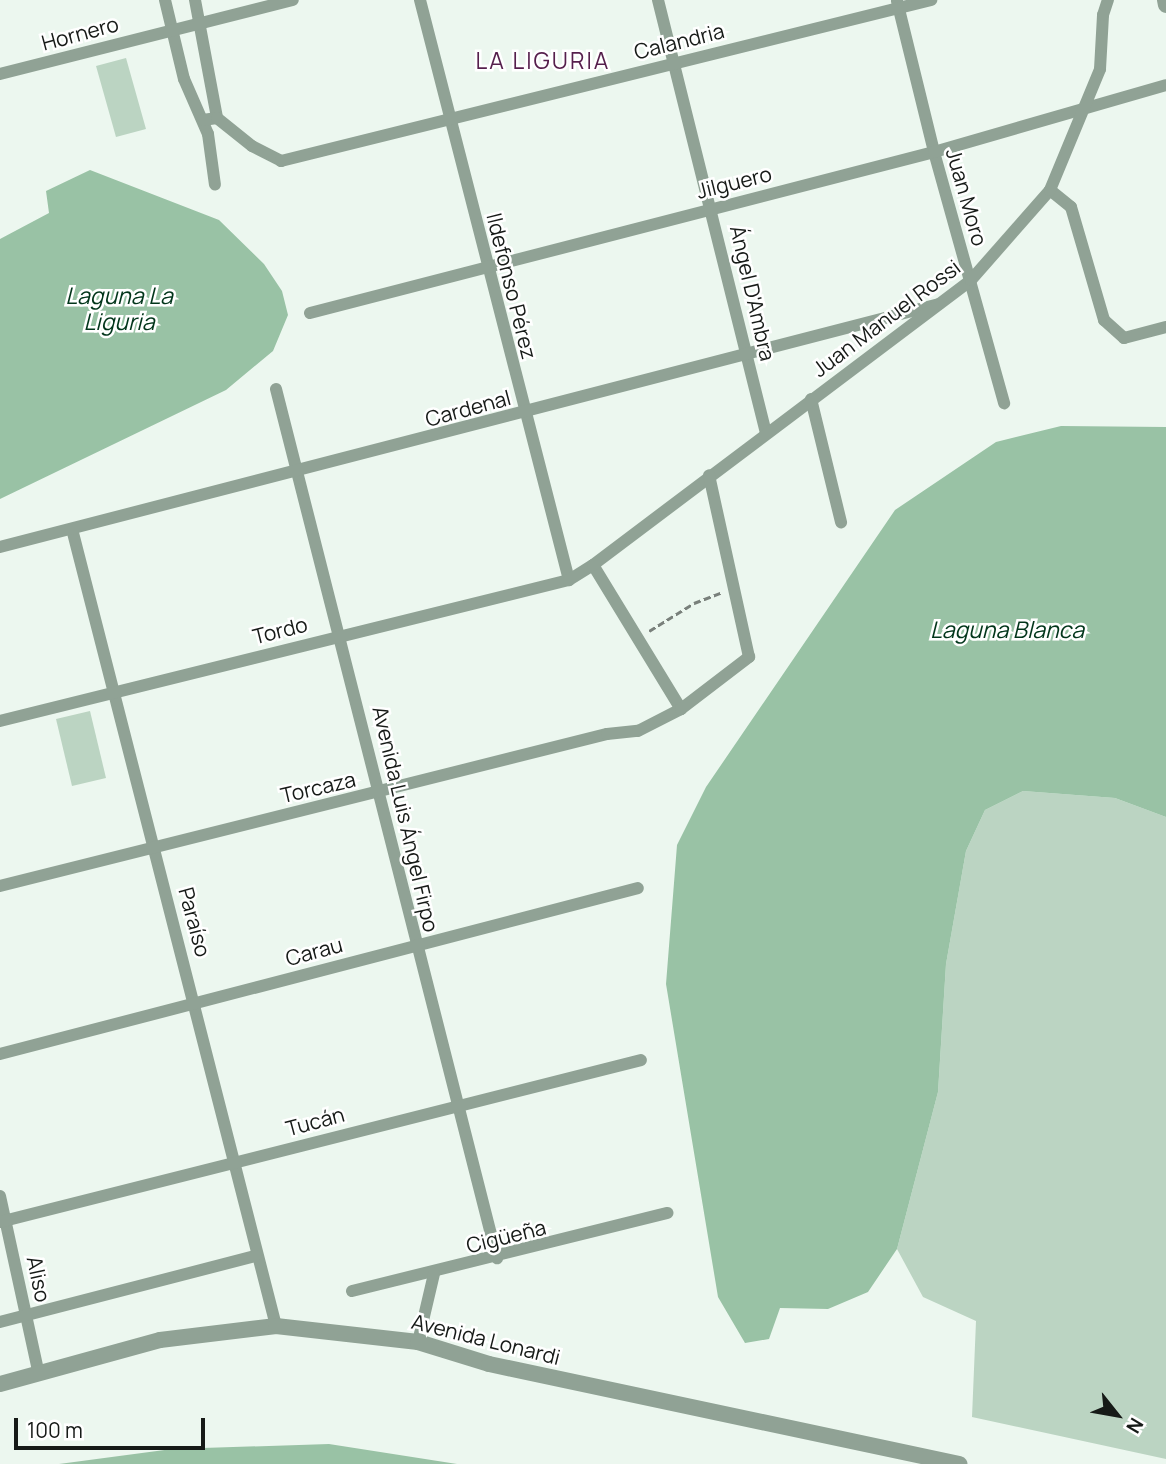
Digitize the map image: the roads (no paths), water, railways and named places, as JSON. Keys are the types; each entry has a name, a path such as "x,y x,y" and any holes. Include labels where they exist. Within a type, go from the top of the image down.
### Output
{"street":[{"path":"165,0 184,79 203,120 215,185"},
{"path":"195,0 217,118 203,120"},
{"name":"Hornero","path":"0,74 293,0"},
{"name":"Ildefonso Pérez","path":"420,0 569,580"},
{"name":"Ángel D'Ambra","path":"658,0 713,206 766,432"},
{"name":"Calandria","path":"217,118 252,146 281,161 898,4 931,0"},
{"name":"Juan Manuel Rossi","path":"569,580 593,565 766,432 946,302 971,280 1050,190 1100,69 1103,15 1108,0"},
{"path":"1165,0 1166,5"},
{"name":"Juan Moro","path":"898,4 934,152 1004,403"},
{"name":"Jilguero","path":"310,313 713,206 934,152 1166,85"},
{"path":"1050,190 1070,207 1104,320 1124,338 1166,327"},
{"name":"Cardenal","path":"0,547 747,356 946,302"},
{"name":"Avenida Luis Ángel Firpo","path":"276,390 342,634 415,944 497,1258"},
{"path":"811,400 841,522"},
{"name":"Torcaza","path":"0,886 155,845 380,792 607,734 638,731 681,709 749,657 709,475"},
{"name":"Paraíso","path":"72,529 196,1002 256,1256 276,1326"},
{"path":"593,565 681,709"},
{"name":"Tordo","path":"0,721 115,690 342,634 363,633 569,580"},
{"name":"Carau","path":"0,1054 638,888"},
{"name":"Tucán","path":"3,1221 457,1104 641,1060"},
{"name":"Aliso","path":"0,1196 3,1221 27,1314 38,1371"},
{"name":"Cigüeña","path":"352,1291 434,1274 668,1213"},
{"path":"0,1322 256,1256"},
{"path":"418,1342 434,1274"},
{"name":"Avenida Lonardi","path":"0,1384 38,1371 160,1340 276,1326 418,1342 489,1364 960,1464"}],"water":[{"name":"Laguna La Liguria","path":"90,170 219,220 264,264 282,291 288,315 273,351 226,390 0,499 0,239 49,213 46,191"},
{"name":"Laguna Blanca","path":"1061,426 1166,427 1166,817 1115,798 1023,791 985,810 966,851 946,964 938,1092 897,1249 868,1292 828,1309 780,1308 769,1339 745,1343 718,1297 666,984 677,845 706,787 895,510 996,442"},
{"path":"329,1444 457,1464 59,1464 172,1449"}],"district":[{"name":"LA LIGURIA","path":"543,60"}]}
